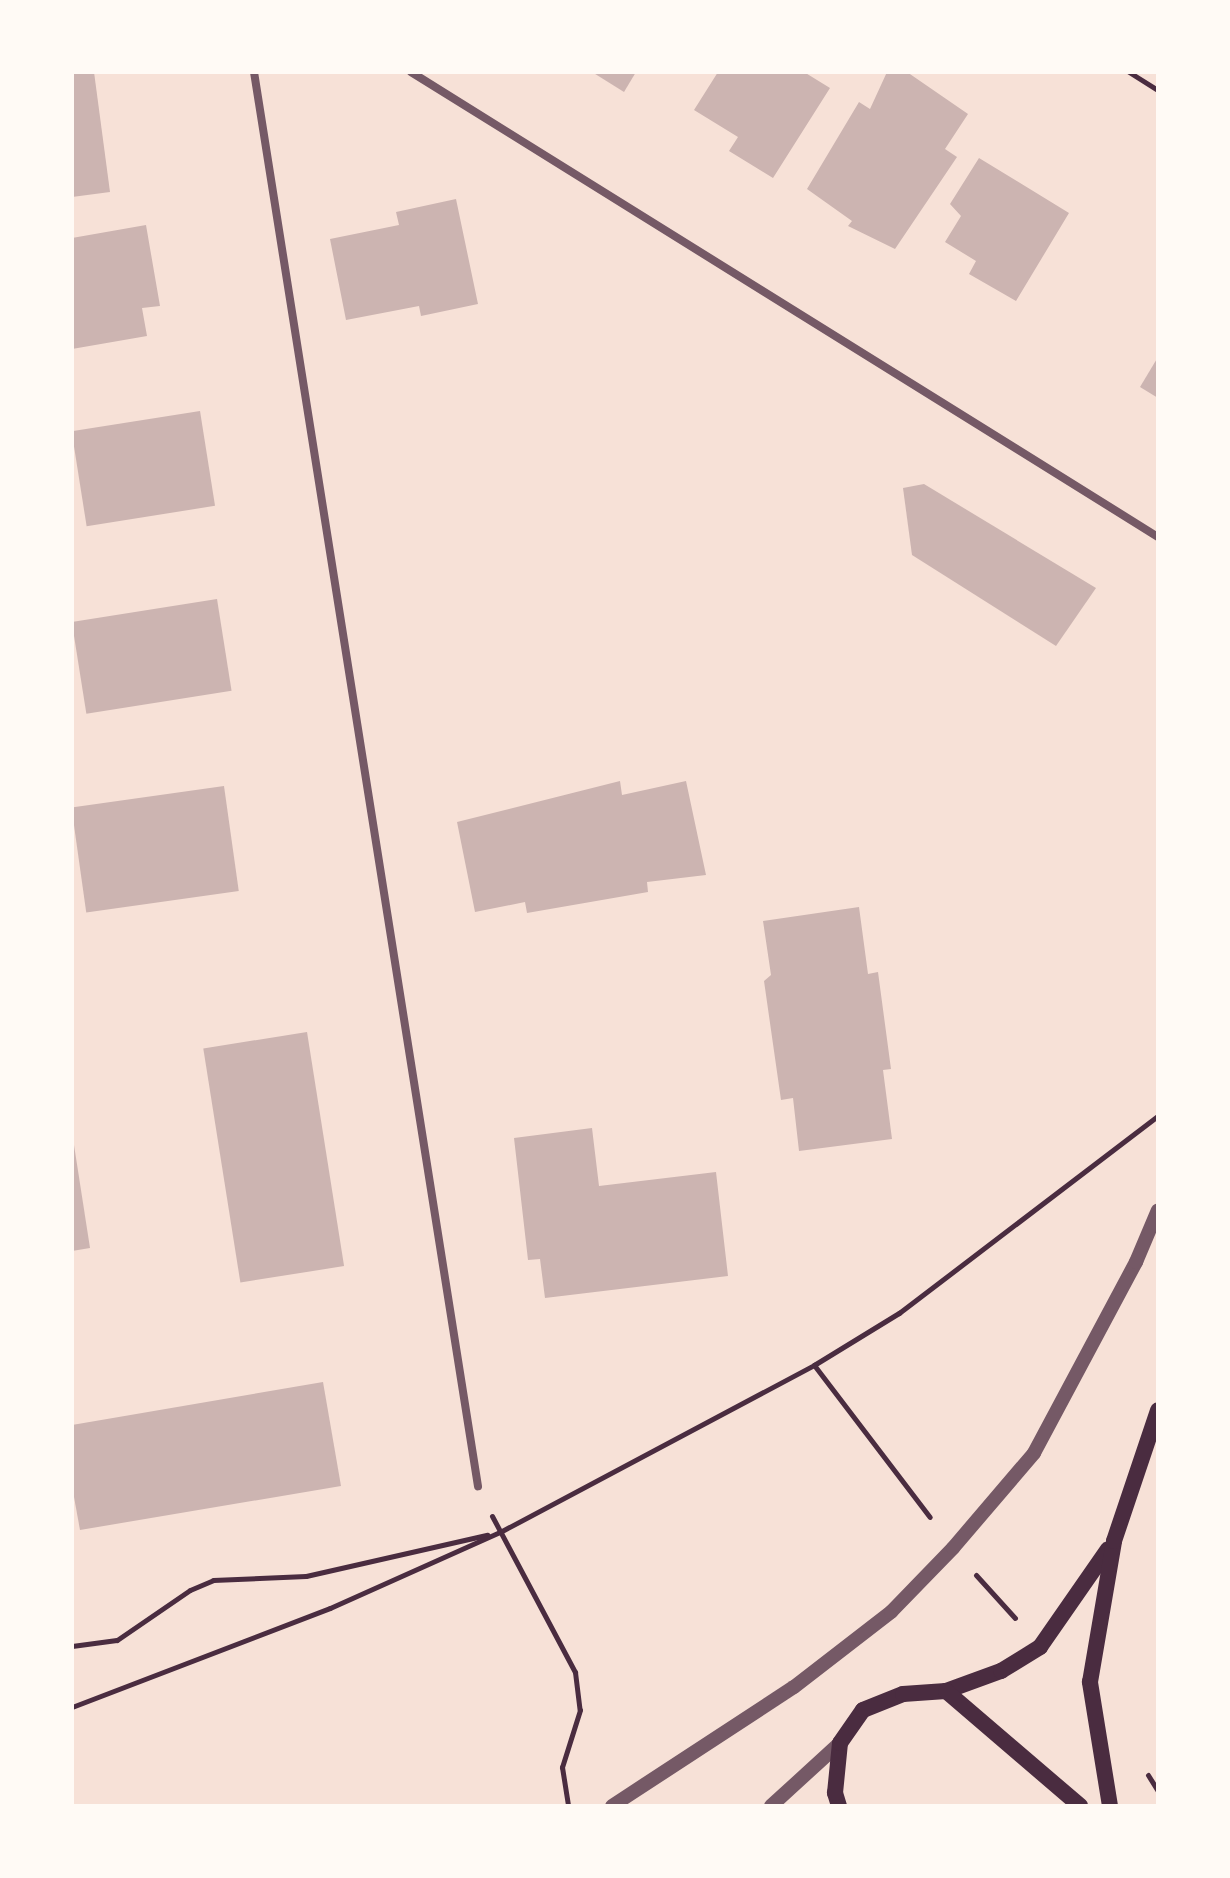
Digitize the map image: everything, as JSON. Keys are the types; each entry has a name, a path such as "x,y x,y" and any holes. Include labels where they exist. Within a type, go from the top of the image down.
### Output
{"main road":[{"path":"1110,1806 1090,1682 1114,1541 1158,1410"},
{"path":"839,1806 835,1793 840,1743 863,1710 903,1694 946,1691 1001,1671 1040,1647 1114,1541"},
{"path":"946,1691 1080,1806"}],"street":[{"path":"254,72 478,1486"},
{"path":"411,72 1158,537"},
{"path":"612,1806 794,1687 891,1612 953,1548 1034,1453 1136,1262 1158,1210"},
{"path":"771,1806 840,1743"}],"path":[{"path":"1129,72 1158,90"},
{"path":"72,1707 330,1608 500,1532 814,1365 911,1305 1158,1116"},
{"path":"814,1365 953,1548 1040,1647"},
{"path":"478,1486 580,1690 580,1710 562,1767 568,1806"},
{"path":"72,1646 117,1640 190,1590 213,1580 306,1576 500,1532"},
{"path":"1144,1767 1158,1791"}],"building":[{"path":"72,72 94,72 110,192 72,197"},
{"path":"592,72 636,72 624,92"},
{"path":"718,72 804,72 830,88 773,178 729,151 738,137 694,110"},
{"path":"887,72 907,72 968,114 945,149 957,157 895,249 848,226 852,221 807,189 859,102 870,109"},
{"path":"979,158 1069,213 1016,301 969,274 976,261 945,242 961,216 950,204"},
{"path":"456,199 478,304 421,316 419,306 346,320 330,239 399,225 396,212"},
{"path":"146,225 160,306 142,308 147,336 72,349 72,238"},
{"path":"1158,357 1158,398 1140,387"},
{"path":"200,411 215,506 87,526 72,431"},
{"path":"924,484 1096,588 1056,646 912,555 903,488"},
{"path":"217,599 232,691 86,714 72,622"},
{"path":"620,781 622,795 686,781 706,875 647,882 648,892 527,913 525,902 475,912 457,822"},
{"path":"224,786 239,891 86,912 72,807"},
{"path":"859,907 868,974 878,972 891,1069 883,1070 892,1139 799,1151 793,1098 781,1100 764,981 771,975 763,921"},
{"path":"307,1032 344,1266 240,1283 203,1048"},
{"path":"592,1128 599,1186 716,1172 728,1276 545,1298 540,1259 528,1260 514,1138"},
{"path":"72,1146 90,1248 72,1251"},
{"path":"323,1382 341,1486 80,1530 72,1486 72,1425"}]}
